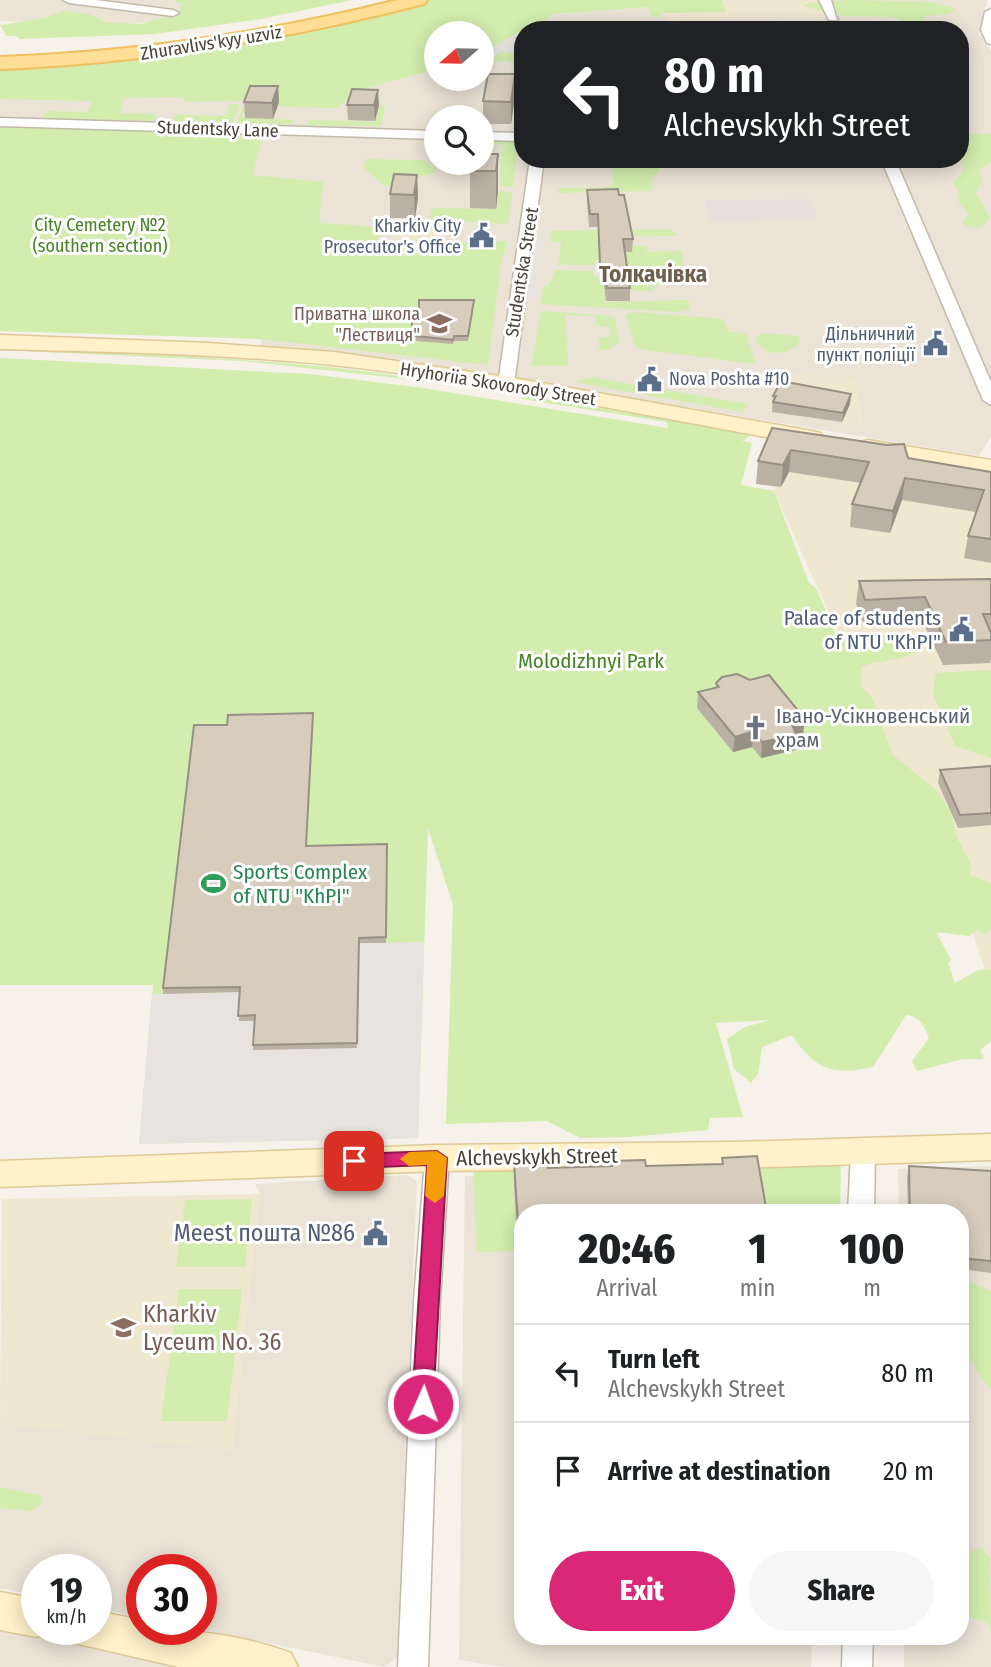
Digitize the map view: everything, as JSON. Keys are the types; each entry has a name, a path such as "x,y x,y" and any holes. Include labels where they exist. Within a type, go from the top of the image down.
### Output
{"main road":[{"name":"Zhuravlivs'kyy uzviz","path":"0,64 113,57 195,47 299,30 418,0"},
{"name":"Hryhoriia Skovorody Street","path":"0,342 263,353 374,364 991,467"},
{"name":"Alchevskykh Street","path":"0,1174 437,1158 863,1152 991,1147"},
{"path":"0,1611 21,1615"},
{"path":"112,1634 276,1667"}],"street":[{"path":"69,0 173,13"},
{"path":"825,0 833,19"},
{"path":"991,12 987,30 991,40"},
{"name":"Studentsky Lane","path":"0,122 424,135"},
{"path":"494,136 514,137"},
{"name":"Studentska Street","path":"506,384 536,168"},
{"path":"892,168 991,400"},
{"path":"861,1204 863,1152"},
{"path":"413,1667 427,1300 437,1158"},
{"path":"858,1645 858,1667"}],"shaded area":[{"path":"0,0 250,0 168,19 130,24 0,21"},
{"path":"692,0 987,0 979,34 991,51 991,436 979,456 411,361 261,346 261,339 0,135 0,95 363,89 424,72 424,91 494,91 494,47 514,36 514,168 969,168 969,21 541,21 554,14 647,7 660,13"},
{"path":"825,0 832,17 667,21 661,1"},
{"path":"514,36 514,54 503,51 494,56 494,47"},
{"path":"809,199 818,219 711,221 705,200"},
{"path":"395,228 441,229 438,240 392,239"},
{"path":"532,235 545,235 536,299 523,298"},
{"path":"781,373 855,378 865,426 766,411"},
{"path":"794,453 991,485 991,987 970,926 774,491"},
{"path":"424,942 418,1138 139,1144 152,994 241,992 239,1021 256,1021 357,1048 359,943"},
{"path":"991,1166 991,1667 904,1667 904,1645 969,1645 969,1204 899,1204 898,1169"},
{"path":"823,1169 584,1204 514,1204 514,1645 812,1645 811,1667 504,1667 459,1660 465,1176"},
{"path":"407,1175 417,1181 397,1658 384,1667 217,1632 217,1554 126,1554 126,1614 112,1611 112,1554 21,1554 21,1593 0,1588 0,1423 232,1450 260,1194 255,1184"},
{"name":"Kharkiv Lyceum No. 36","path":"260,1194 232,1451 0,1423 2,1199"},
{"path":"0,1620 21,1625 21,1645 112,1643 242,1667 0,1667"}],"green space":[{"path":"173,0 352,0 261,19 154,34 20,39 6,36 0,25 45,18 62,11 90,14 105,22 140,24 179,13 181,3"},
{"path":"431,0 722,0 726,12 661,13 661,17 652,17 647,7 554,14 542,21 514,21 514,35 494,47 494,21 424,21 424,72 363,89 337,108 285,107 249,102 242,117 293,120 292,124 237,123 245,102 238,101 186,102 181,97 113,98 124,99 119,113 156,114 154,121 43,118 46,111 87,112 93,101 0,99 0,69 38,69 154,57 225,47 328,27"},
{"path":"849,0 932,2 956,9 949,14 926,16 924,21 899,21 893,17 843,16 804,6 809,3"},
{"path":"503,51 514,54 514,62 494,61 494,56"},
{"path":"230,104 239,104 233,123 173,121 175,115 226,116"},
{"path":"379,105 385,105 381,126 307,125 309,120 375,122"},
{"name":"City Cemetery №2 (southern section)","path":"0,123 264,134 252,175 323,182 319,223 380,227 382,230 373,249 374,254 407,256 449,243 504,241 507,245 502,256 488,365 261,339 0,331"},
{"path":"991,134 991,162 979,170 982,180 976,193 990,218 980,229 964,226 963,222 968,214 958,201 959,192 953,182 963,172 963,168 969,168 969,135"},
{"path":"494,140 514,142 516,168 513,187 499,186 503,145 494,145"},
{"path":"366,159 423,160 425,175 384,186 363,167"},
{"path":"612,168 659,168 651,179 652,191 556,193 560,188 603,188 613,184"},
{"path":"498,191 512,192 508,224 430,220 431,208 497,209"},
{"path":"669,229 678,236 599,237 600,259 592,265 558,265 561,242 550,242 551,231"},
{"path":"646,246 647,252 682,251 685,285 654,285 654,291 622,291 617,247"},
{"path":"556,270 593,271 593,275 602,278 606,302 688,300 691,309 678,312 541,304 543,286 548,286"},
{"path":"541,311 610,316 615,319 619,342 611,349 595,351 600,348 598,337 610,337 611,327 596,326 596,316 565,315 568,366 531,366"},
{"path":"634,312 723,319 729,332 746,333 755,364 639,349 634,344 626,317 626,314"},
{"path":"763,333 798,336 800,343 782,353 768,352 757,344 754,338"},
{"path":"0,350 278,362 443,383 242,361"},
{"name":"Molodizhnyi Park","path":"0,358 309,374 416,387 668,428 667,422 522,399 524,396 709,425 750,436 742,441 752,443 741,485 774,491 809,583 816,588 837,637 849,643 852,638 888,635 918,643 918,650 912,654 861,667 861,686 871,696 893,755 935,789 950,809 957,838 970,862 971,876 991,883 991,931 984,934 977,930 969,936 936,932 951,960 948,963 955,983 978,970 991,969 991,1041 980,1050 984,1059 962,1059 917,1071 912,1061 929,1038 918,1020 906,1015 873,1067 847,1071 826,1068 809,1056 792,1035 762,1047 758,1074 751,1083 734,1069 727,1039 745,1027 770,1020 716,1023 743,1117 710,1118 708,1130 629,1137 580,1138 547,1121 446,1124 453,905 428,828 418,1138 139,1144 153,985 0,985"},
{"path":"593,377 749,404 742,412 574,382"},
{"path":"991,670 991,758 955,746 933,694 936,673"},
{"path":"841,1157 840,1204 759,1204 755,1178 762,1177 759,1165"},
{"path":"473,1164 609,1168 513,1171 514,1251 477,1252"},
{"path":"252,1199 245,1267 176,1267 185,1200"},
{"path":"969,1281 991,1291 991,1389 969,1354"},
{"path":"179,1289 242,1289 227,1421 161,1421"},
{"path":"0,1487 42,1496 40,1506 31,1511 0,1508"},
{"path":"981,1546 990,1558 991,1634 988,1623 969,1617 969,1553"}],"building":[{"path":"494,74 514,74 511,102 483,101 485,91 494,91"},
{"path":"250,86 278,86 272,103 244,102"},
{"path":"352,89 378,90 374,105 347,105"},
{"path":"494,154 498,154 496,171"},
{"path":"394,174 417,175 414,195 390,194"},
{"path":"618,189 619,195 624,195 633,239 623,239 630,288 607,288 603,265 600,265 598,214 590,214 587,190"},
{"name":"Приватна школа \"Лествиця\"","path":"419,300 474,300 468,336 454,336 453,340 416,336 417,329 412,329 412,312 419,312"},
{"path":"781,381 851,394 843,413 773,402 776,396 773,396"},
{"path":"772,428 887,445 904,444 908,458 991,472 991,539 968,536 984,490 905,478 893,511 852,504 869,462 791,450 783,465 758,461"},
{"path":"991,579 991,614 983,614 991,640 946,642 925,597 865,600 859,581"},
{"name":"Івано-Усікновенський храм","path":"737,674 750,680 769,675 805,719 792,724 796,735 762,742 754,731 735,737 698,692 719,687 716,683 722,677"},
{"path":"313,713 306,846 387,844 386,937 359,938 357,1043 253,1045 255,1015 238,1016 240,987 163,988 194,725 227,725 228,715"},
{"path":"991,766 991,813 960,815 940,770"},
{"path":"757,1156 765,1204 517,1204 514,1164 547,1163 548,1168 612,1166 611,1161 645,1160 646,1166 723,1164 722,1158"},
{"path":"909,1166 991,1171 991,1261 969,1259 969,1204 910,1204"}],"slow traffic":[{"path":"409,1159 437,1158 435,1196"}],"place":[{"name":"Kharkiv City Prosecutor's Office","path":"481,236"},
{"name":"Приватна школа \"Лествиця\"","path":"440,324"},
{"name":"Дільничний пункт поліції","path":"935,344"},
{"name":"Nova Poshta #10","path":"649,379"},
{"name":"Palace of students of NTU \"KhPI\"","path":"961,630"},
{"name":"Івано-Усікновенський храм","path":"756,728"},
{"name":"Sports Complex of NTU \"KhPI\"","path":"213,884"},
{"name":"Meest пошта №86","path":"375,1233"},
{"name":"Kharkiv Lyceum No. 36","path":"123,1328"}],"district":[{"name":"Толкачівка","path":"653,274"}],"route":[{"path":"354,1161 437,1158 423,1404"}]}
